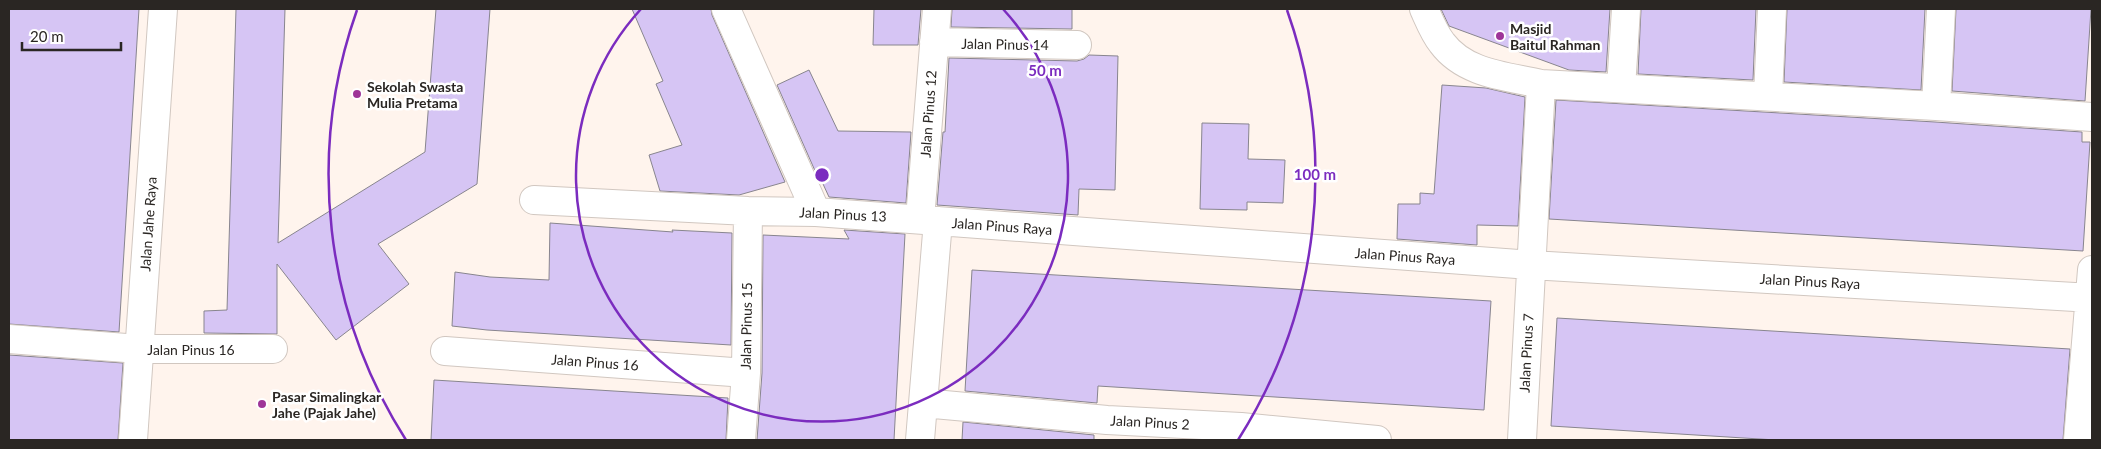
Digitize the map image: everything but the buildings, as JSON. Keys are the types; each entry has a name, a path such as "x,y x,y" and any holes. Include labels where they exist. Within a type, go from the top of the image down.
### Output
{"street":[{"name":"Jalan Jahe Raya","path":"132,440 164,9"},
{"path":"726,9 816,212"},
{"name":"Jalan Pinus 12","path":"929,220 934,42 937,9"},
{"path":"1424,9 1442,43 1459,60 1476,69 1541,84 1936,106 2092,117"},
{"path":"1621,88 1626,9"},
{"path":"1768,96 1772,9"},
{"path":"1936,106 1941,9"},
{"name":"Jalan Pinus 14","path":"934,42 1077,45"},
{"name":"Jalan Pinus 7","path":"1522,440 1541,84"},
{"name":"Jalan Pinus 13","path":"534,200 748,211 816,212 929,220"},
{"name":"Jalan Pinus 15","path":"741,440 746,373 748,211"},
{"name":"Jalan Pinus Raya","path":"920,440 929,220 1532,265 2091,298"},
{"path":"2078,440 2092,270"},
{"name":"Jalan Pinus 16","path":"9,339 139,349 273,349"},
{"name":"Jalan Pinus 16","path":"445,351 746,373"},
{"name":"Jalan Pinus 2","path":"923,403 1106,430 1377,440"}],"place":[{"name":"Masjid Baitul Rahman","path":"1500,36"},
{"name":"Sekolah Swasta Mulia Pretama","path":"357,94"},
{"name":"Pasar Simalingkar Jahe (Pajak Jahe)","path":"262,404"}]}
